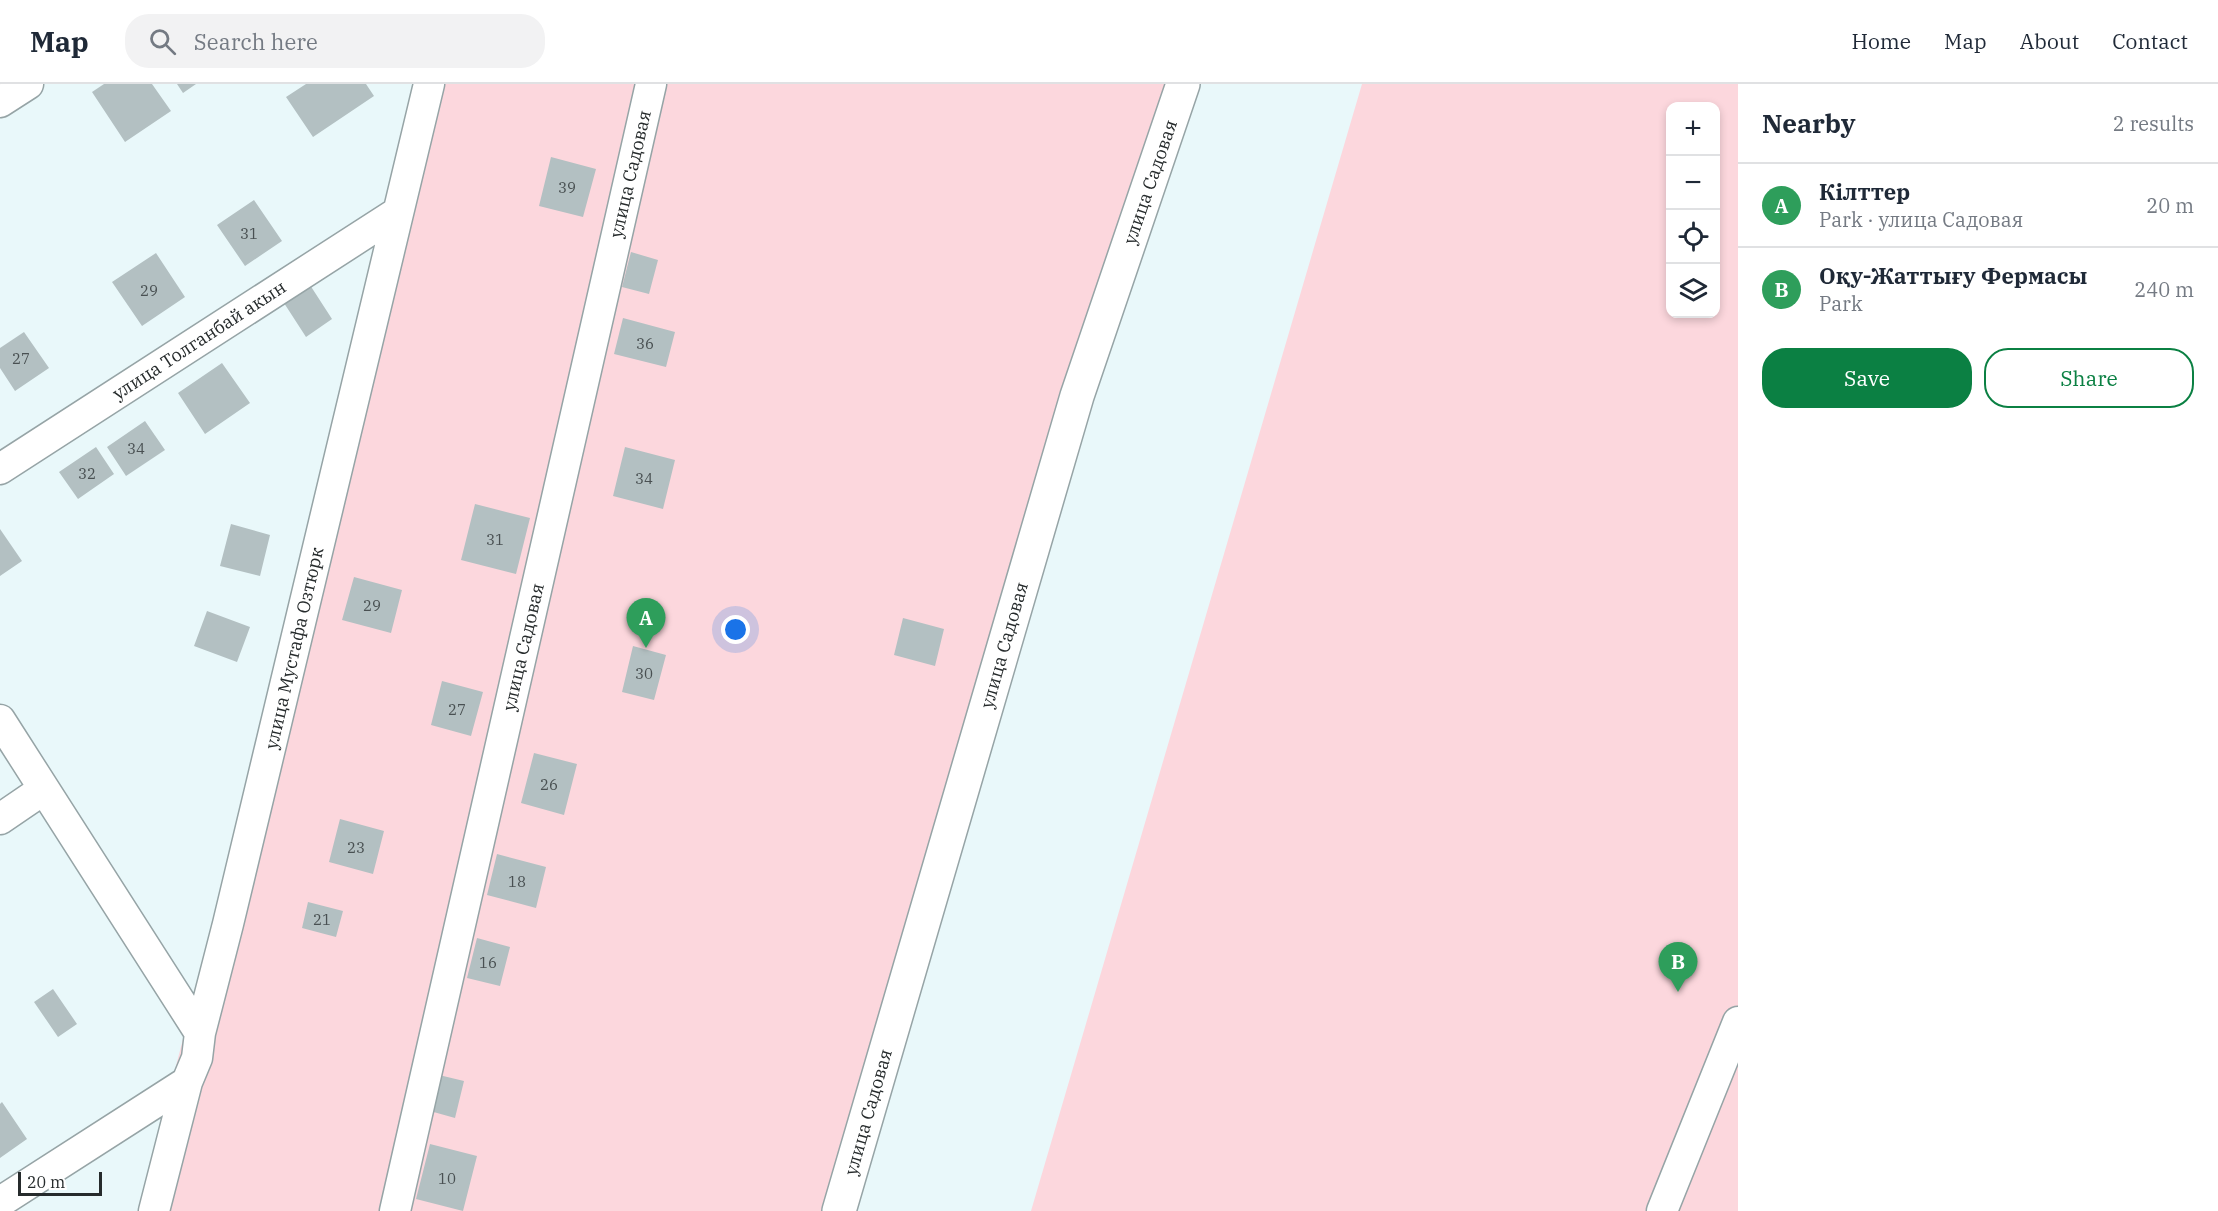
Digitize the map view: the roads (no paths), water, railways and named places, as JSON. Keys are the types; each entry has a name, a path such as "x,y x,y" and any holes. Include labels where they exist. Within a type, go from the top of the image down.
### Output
{"street":[{"path":"0,102 28,84"},
{"name":"улица Мустафа Озтюрк","path":"154,1211 187,1082 198,1058 200,1033 231,913 429,84"},
{"name":"улица Садовая","path":"395,1211 651,84"},
{"name":"улица Садовая","path":"839,1211 1077,396 1183,84"},
{"name":"улица Толганбай акын","path":"0,469 398,212"},
{"path":"0,720 200,1033"},
{"path":"0,819 44,789"},
{"path":"1662,1211 1738,1022"},
{"path":"0,1202 187,1082"}],"place":[{"name":"Кілттер","path":"646,648"},
{"name":"Оқу-Жаттығу Фермасы","path":"1678,992"}]}
